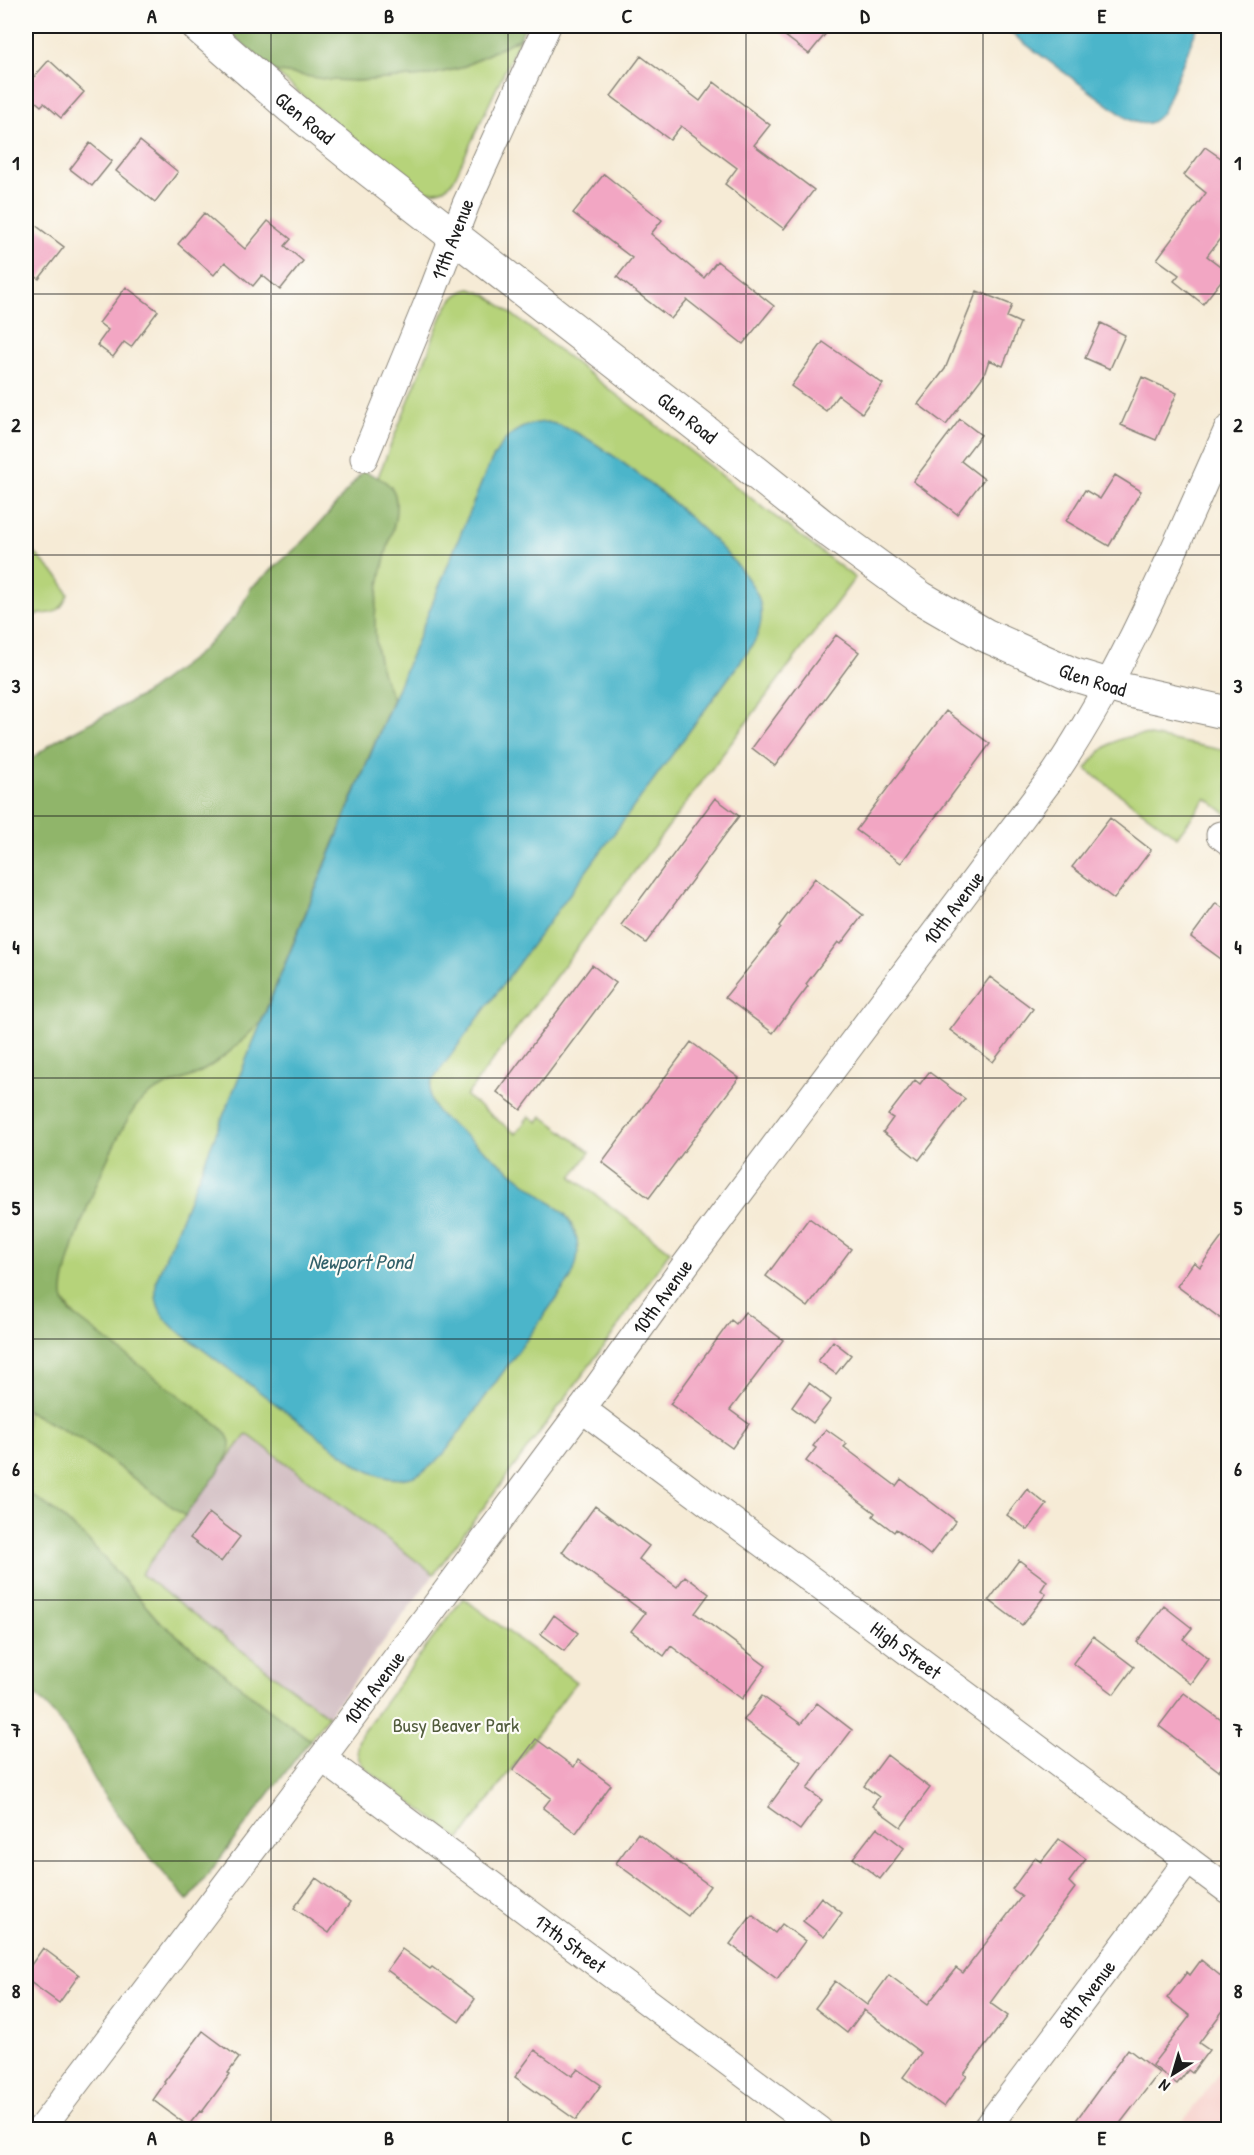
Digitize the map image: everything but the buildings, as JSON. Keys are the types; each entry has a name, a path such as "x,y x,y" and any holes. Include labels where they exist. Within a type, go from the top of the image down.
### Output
{"street":[{"name":"Glen Road","path":"198,26 316,128 820,524 921,598 985,635 1050,666 1108,686 1228,713"},
{"name":"11th Avenue","path":"364,458 469,195 547,26"},
{"name":"10th Avenue","path":"41,2123 322,1758 582,1409 686,1264 1055,773 1108,686 1153,598 1228,429"},
{"name":"High Street","path":"582,1409 1228,1890"},
{"name":"17th Street","path":"322,1758 819,2130"},
{"name":"8th Avenue","path":"985,2130 1188,1860"}],"shaded area":[{"path":"52,1288 434,1574 310,1740 26,1524 26,1357"},
{"path":"1228,2061 1228,2129 1177,2129"}],"green space":[{"path":"222,26 525,26 520,38 461,68 425,76 356,81 330,80 274,71"},
{"path":"520,38 454,179 444,189 431,192 421,190 331,120 272,69 356,81 425,76 461,68"},
{"path":"471,289 487,295 855,578 466,1096 516,1134 529,1116 538,1122 542,1116 590,1152 572,1177 670,1251 610,1338 434,1574 247,1434 222,1466 231,1447 222,1429 77,1318 52,1287 442,315 454,298"},
{"path":"363,471 390,486 396,502 394,523 378,588 375,624 379,661 393,698 261,1022 215,1063 197,1074 153,1093 140,1102 130,1116 105,1165 80,1227 65,1280 63,1297 71,1313 215,1423 229,1438 230,1449 221,1468 185,1516 80,1439 26,1410 26,763 57,740 143,695 198,654 237,615 251,588 304,541"},
{"path":"26,544 60,579 68,594 65,602 57,611 26,615"},
{"path":"1145,735 1228,751 1228,815 1206,798 1177,837 1086,769 1098,754 1111,744 1126,737"},
{"path":"26,1410 80,1439 185,1516 141,1574 328,1716 310,1740 158,1620 88,1540 57,1513 26,1491"},
{"path":"26,1491 57,1513 88,1540 158,1620 310,1740 188,1901 146,1853 117,1815 62,1724 26,1686"},
{"name":"Busy Beaver Park","path":"463,1598 576,1682 460,1839 366,1769 359,1760 357,1750 364,1730"}],"water":[{"path":"1001,26 1198,26 1164,109 1153,121 1144,124 1128,119"},
{"name":"Newport Pond","path":"547,422 573,431 618,459 702,529 745,575 757,594 761,607 761,621 752,646 432,1081 430,1097 438,1113 565,1214 574,1229 578,1253 571,1278 447,1450 437,1461 417,1475 397,1479 360,1467 174,1328 164,1317 158,1305 157,1278 485,474 501,445 515,431"}]}
